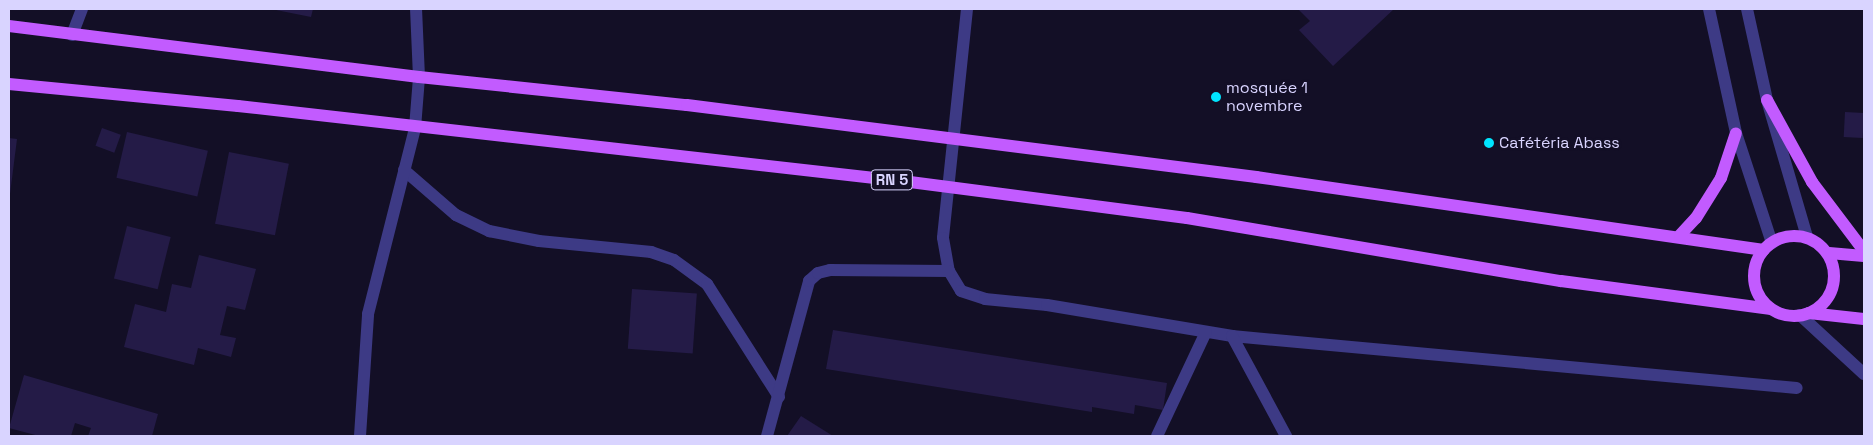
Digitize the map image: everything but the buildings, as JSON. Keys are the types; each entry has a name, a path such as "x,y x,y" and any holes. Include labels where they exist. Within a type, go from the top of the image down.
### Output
{"main road":[{"path":"9,26 72,35 313,61 419,77 687,105 1768,246 1793,235 1807,237 1829,253 1864,256"},
{"name":"RN 5","path":"9,84 238,106 1187,218 1561,281 1771,308"},
{"path":"1768,100 1812,182 1864,251"},
{"path":"1680,235 1696,218 1721,178 1736,133"},
{"path":"1768,246 1755,270 1755,281 1760,296 1771,308 1780,314 1864,319"},
{"path":"1804,314 1824,302 1833,286 1834,274 1829,253"}],"street":[{"path":"72,35 82,9"},
{"path":"360,436 368,314 415,128 419,77 416,9"},
{"path":"967,9 950,189 942,238 948,271 961,291 985,298 1047,305 1232,336 1797,388"},
{"path":"1709,9 1736,133 1768,246"},
{"path":"1747,9 1768,100 1807,237"},
{"path":"404,170 456,215 489,231 539,241 651,252 674,260 707,284 779,397"},
{"path":"766,436 779,397 809,281 818,273 948,271"},
{"path":"1804,314 1864,374"},
{"path":"1157,436 1206,332"},
{"path":"1232,336 1286,436"}],"place":[{"name":"mosquée 1 novembre","path":"1216,97"},
{"name":"Cafétéria Abass","path":"1489,143"}]}
